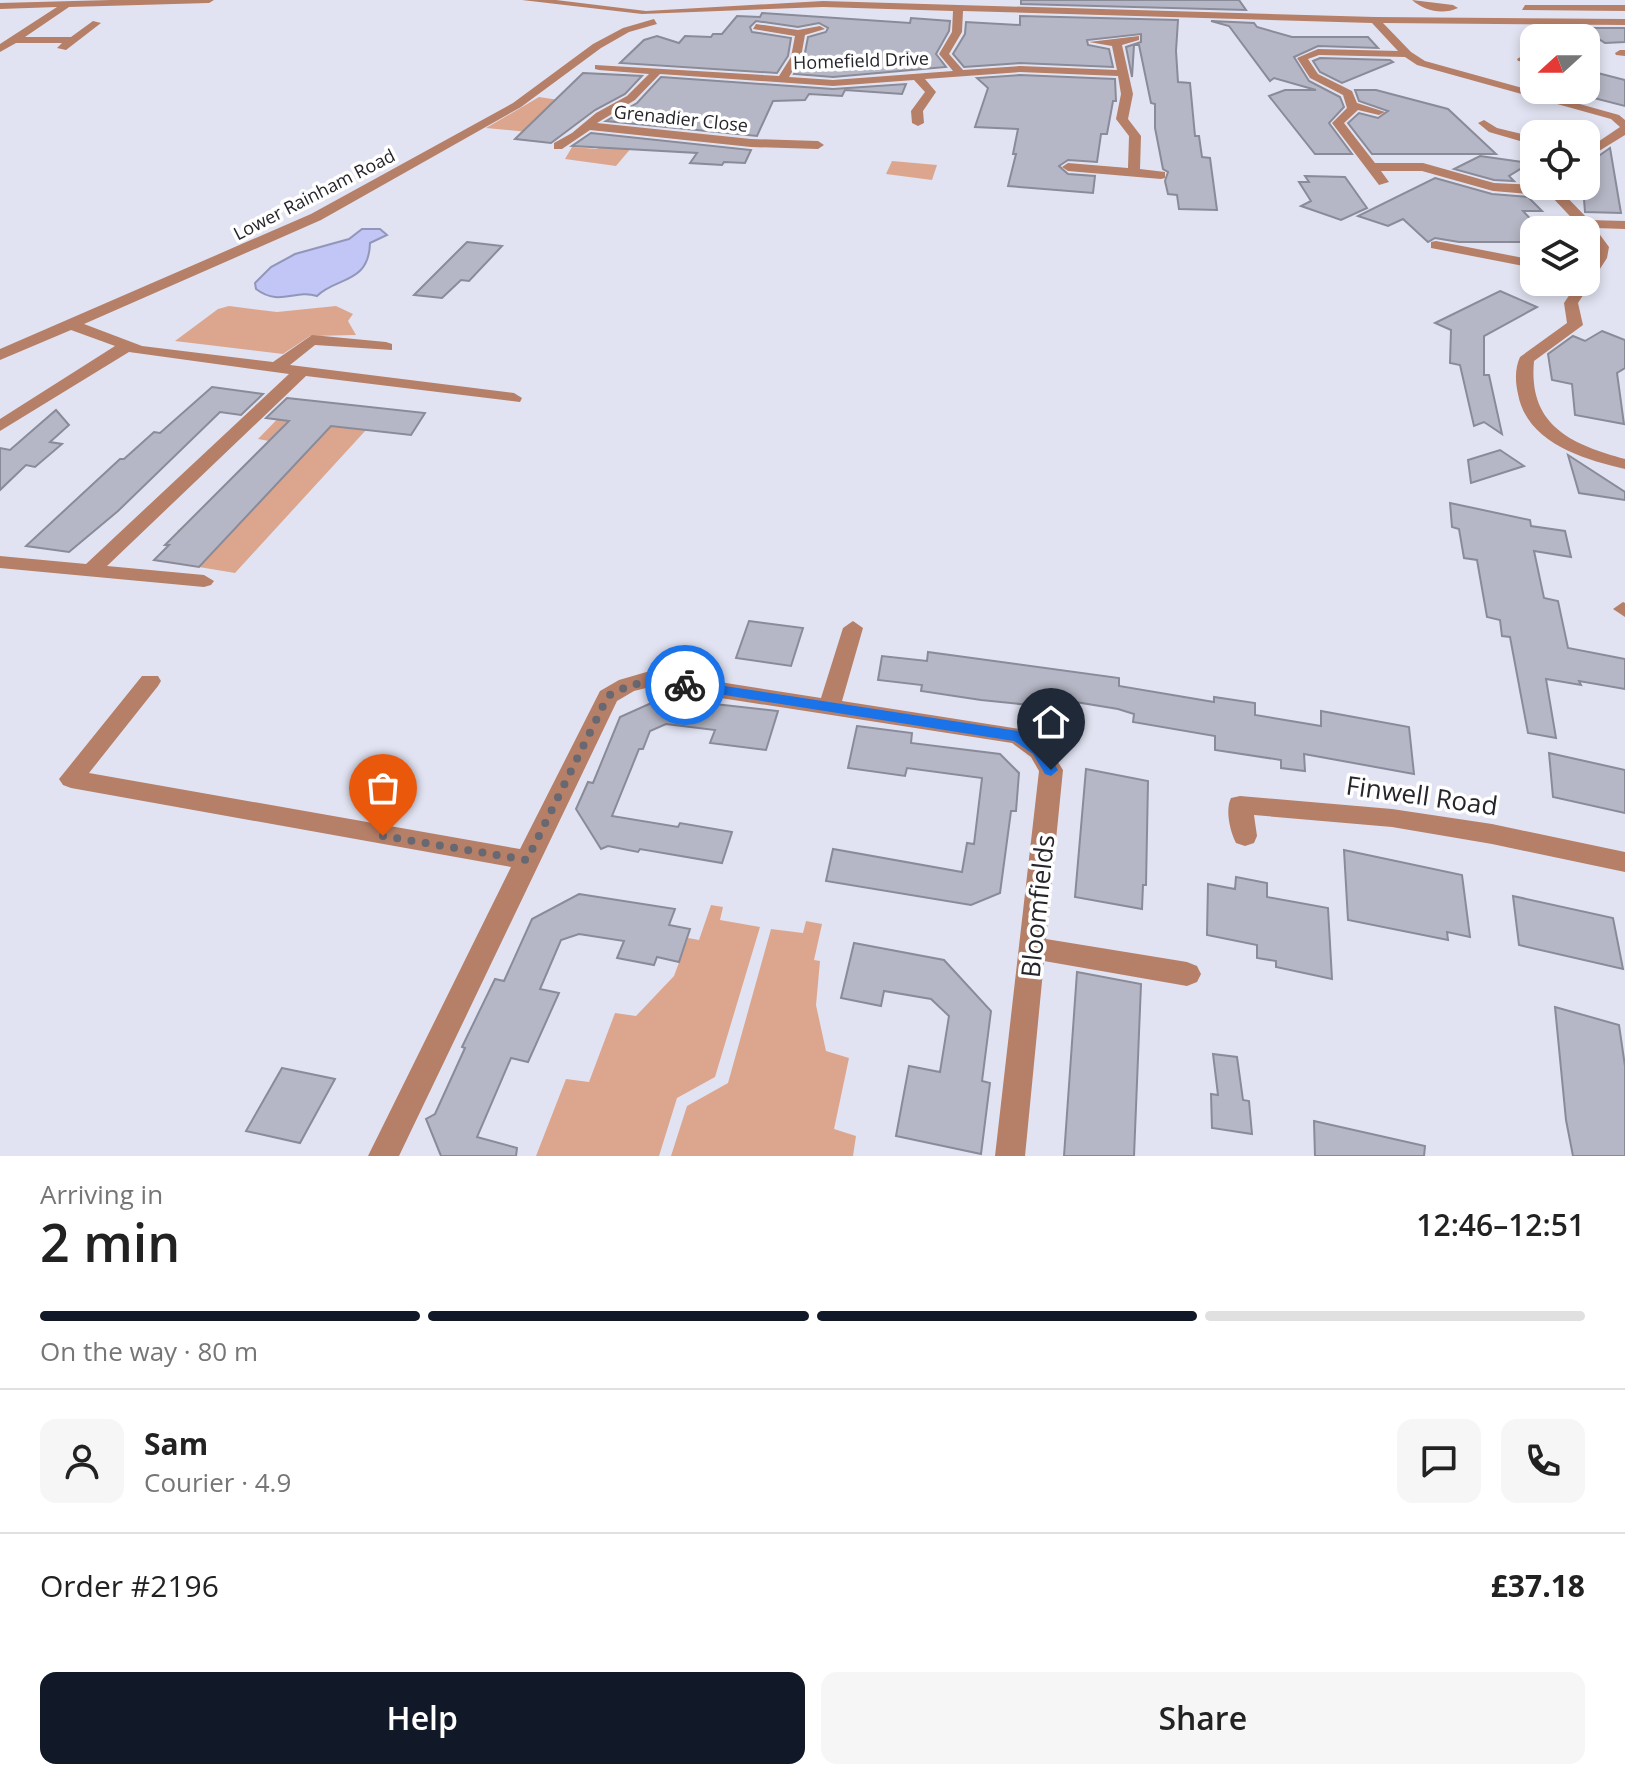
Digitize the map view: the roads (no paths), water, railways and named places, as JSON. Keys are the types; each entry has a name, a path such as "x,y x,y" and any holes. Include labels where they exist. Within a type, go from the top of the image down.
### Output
{"street":[{"path":"0,8 209,0"},
{"path":"527,0 614,4 652,12 824,2 1375,20 1625,22"},
{"path":"1065,0 1071,11"},
{"path":"1417,0 1426,7 1472,8"},
{"path":"614,4 628,23 652,12 700,9"},
{"path":"1265,4 1272,17"},
{"path":"958,6 957,32 944,54 960,73"},
{"path":"0,49 64,7"},
{"path":"1518,8 1625,8"},
{"name":"Lower Rainham Road","path":"0,355 339,205 517,105 628,23 652,12"},
{"path":"1375,20 1407,54 1430,66 1608,114 1625,128 1619,142 1600,149"},
{"path":"58,51 96,23"},
{"path":"756,27 799,33 820,29"},
{"path":"781,81 796,57 799,33"},
{"path":"1094,42 1117,43 1135,38"},
{"path":"13,40 72,40"},
{"path":"1117,43 1127,94 1122,119 1135,136 1134,173"},
{"path":"1379,112 1354,106 1346,90 1314,76 1303,55 1324,52 1407,54"},
{"name":"Homefield Drive","path":"599,67 781,81 846,82 1020,69 1124,73"},
{"name":"Grenadier Close","path":"558,146 600,115 631,98 657,71"},
{"path":"917,77 931,92 917,111 918,123"},
{"path":"1509,86 1520,81"},
{"path":"1354,106 1338,123 1383,182"},
{"path":"1484,123 1493,130 1520,137"},
{"name":"Grenadier Close","path":"588,126 773,138 818,145"},
{"path":"1068,167 1161,175"},
{"path":"1372,167 1423,167 1496,188 1520,188"},
{"path":"1561,200 1577,216"},
{"path":"1600,224 1625,225"},
{"path":"1436,245 1520,261"},
{"path":"1575,296 1571,303 1575,325 1526,360 1527,393 1536,421 1553,436 1589,455 1625,464"},
{"path":"68,323 125,347 514,398"},
{"path":"276,368 312,340 386,347"},
{"path":"0,426 125,347"},
{"path":"91,570 302,371"},
{"path":"0,562 204,581"},
{"path":"829,708 853,628"},
{"name":"Bloomfields","path":"383,1156 608,696 627,685 650,679 1018,736 1039,751 1051,770 1010,1156"},
{"path":"150,681 71,779 527,860"},
{"name":"Finwell Road","path":"1245,836 1240,805 1392,818 1492,834 1625,862"},
{"path":"1033,948 1187,974"}],"water":[{"path":"362,229 380,229 387,235 370,243 364,266 350,278 317,296 272,297 256,289 255,283 271,267 295,254 349,239"}]}
